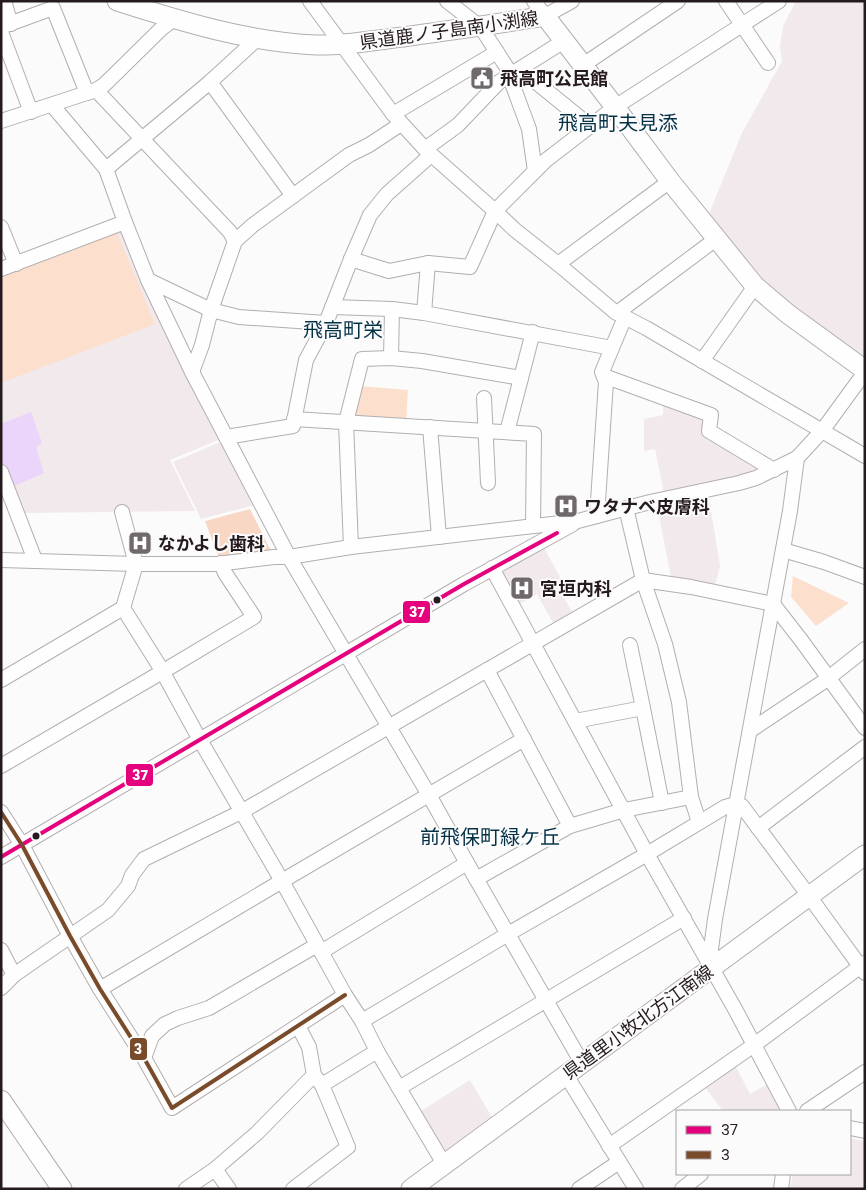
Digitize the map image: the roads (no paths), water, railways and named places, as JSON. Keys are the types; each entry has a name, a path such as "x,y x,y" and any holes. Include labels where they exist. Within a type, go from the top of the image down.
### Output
{"main road":[{"name":"県道鹿ノ子島南小渕線","path":"117,1 219,32 257,39 316,45 343,45 480,26 540,9 670,181 755,286 788,314 865,371"},
{"name":"県道里小牧北方江南線","path":"410,1189 865,855"},
{"path":"1,1100 62,1189"}],"street":[{"path":"4,1 4,28 31,112"},
{"path":"310,1 397,119 428,152 515,230 621,315 865,456"},
{"path":"447,1 480,26 514,73 590,126"},
{"path":"540,9 572,1"},
{"path":"583,65 678,1"},
{"path":"726,1 768,63"},
{"path":"351,260 390,271 428,263 470,268 495,211 545,161 615,107 779,1"},
{"path":"4,28 53,8 92,92 142,139 230,232 235,241"},
{"path":"1,122 92,92 104,85 161,29 174,19"},
{"path":"106,168 210,82 257,39"},
{"path":"226,437 293,426 306,360 326,323 370,215 387,194 499,82 564,41"},
{"path":"192,372 235,241 253,225 349,155 369,145 397,119 497,52"},
{"path":"514,73 529,129 535,171"},
{"path":"210,82 293,196"},
{"path":"52,105 106,168 148,280 192,372 289,557 429,795 582,1063"},
{"path":"558,264 670,181"},
{"path":"1,269 125,222"},
{"path":"1,228 16,264"},
{"path":"597,516 606,382 602,372 612,348 621,315 716,239"},
{"path":"424,313 428,263"},
{"path":"148,280 211,310 239,317 326,323"},
{"path":"702,361 755,286"},
{"path":"332,306 392,309 424,313 612,348"},
{"path":"391,358 392,309"},
{"path":"507,432 534,332"},
{"path":"351,547 346,422 362,359 391,358 422,361 521,378"},
{"path":"1,560 136,564 221,563 289,557 351,547 578,521 626,508 739,483 756,478 797,458 822,431 865,371"},
{"path":"604,376 711,415 709,431 774,470"},
{"path":"484,398 488,483"},
{"path":"294,419 534,434 533,526"},
{"path":"430,427 439,537"},
{"path":"712,967 711,949 790,511 797,458"},
{"path":"1,472 35,560"},
{"path":"626,508 644,580 665,644 679,702 691,797 699,822"},
{"path":"1,680 123,608 136,564 122,512"},
{"path":"1,858 464,584 578,521"},
{"path":"783,550 865,577"},
{"path":"1,766 254,616 225,573 221,563"},
{"path":"492,568 712,967 754,1045 785,1110"},
{"path":"1,988 14,975 108,910 128,886 132,875 144,859 241,812 644,580 691,587 772,604 801,640 865,728"},
{"path":"123,608 162,672 345,995 362,1021 444,1164"},
{"path":"630,645 662,803"},
{"path":"750,730 828,678 865,649"},
{"path":"487,670 570,826"},
{"path":"575,721 643,708"},
{"path":"100,989 524,739"},
{"path":"758,828 865,747"},
{"path":"476,879 570,826 624,810 691,797"},
{"path":"362,1021 725,807 736,804 742,806 863,968 610,1146"},
{"path":"1,812 22,845 100,989 144,1058 172,1108 345,995"},
{"path":"144,1058 152,1036 165,1024 210,1008 467,863"},
{"path":"399,1088 684,918"},
{"path":"1,950 14,975"},
{"path":"293,1189 348,1147 318,1080 308,1048 298,1026"},
{"path":"186,1189 216,1168 318,1080 377,1050"},
{"path":"808,1110 865,1072"},
{"path":"566,1075 636,1189"},
{"path":"851,1128 865,1131"},
{"path":"578,1189 619,1162"},
{"path":"216,1168 228,1189"},
{"path":"682,1189 700,1175"},
{"path":"781,1189 783,1175"}],"place":[{"name":"飛高町公民館","path":"482,78"},
{"name":"ワタナベ皮膚科","path":"566,506"},
{"name":"なかよし歯科","path":"140,543"},
{"name":"宮垣内科","path":"522,588"}],"district":[{"name":"飛高町夫見添","path":"618,123"},
{"name":"飛高町栄","path":"343,330"},
{"name":"前飛保町緑ケ丘","path":"490,837"}]}
